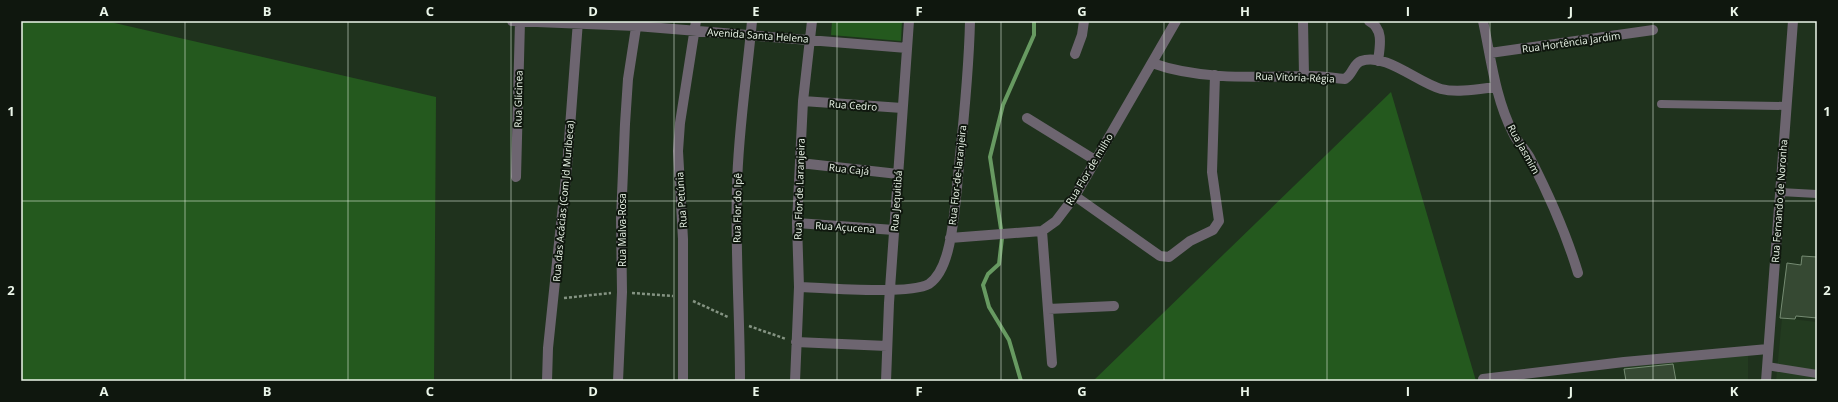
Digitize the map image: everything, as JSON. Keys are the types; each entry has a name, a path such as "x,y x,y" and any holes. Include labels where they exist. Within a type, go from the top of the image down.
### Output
{"street":[{"name":"Avenida Santa Helena","path":"517,21 696,26 751,35 908,48"},
{"name":"Rua Glicinea","path":"516,177 517,21"},
{"name":"Rua Flor do Ipê","path":"740,381 740,323 736,232 737,185 752,21"},
{"name":"Rua Flor de Laranjeira","path":"795,381 799,287 797,223 803,101 812,21"},
{"name":"Rua Jequitibá","path":"886,381 890,289 902,108 910,21"},
{"name":"Rua Flor-de-laranjeira","path":"799,287 890,289 917,288 929,284 940,272 950,238 969,65 970,21"},
{"path":"1075,54 1082,34 1084,21"},
{"name":"Rua Flor de milho","path":"1042,231 1056,221 1075,196 1176,21"},
{"path":"1303,21 1304,76"},
{"path":"1369,21 1375,24 1380,34 1378,61"},
{"name":"Rua Jasmim","path":"1483,21 1496,87 1513,133 1545,187 1572,252 1578,273"},
{"name":"Rua Fernando de Noronha","path":"1766,381 1793,21"},
{"name":"Rua das Acácias (Com Jd Muribeca)","path":"547,381 548,348 567,167 578,23"},
{"name":"Rua Malva-Rosa","path":"618,381 622,292 621,219 628,79 637,24"},
{"name":"Rua Petúnia","path":"683,381 683,239 678,151 680,123 696,26"},
{"name":"Rua Hortência Jardim","path":"1490,53 1652,30"},
{"name":"Rua Vitória-Régia","path":"1152,63 1170,70 1215,75 1284,77 1304,76 1345,79 1350,75 1356,64 1367,60 1378,61 1441,89 1484,89 1496,87"},
{"path":"1075,196 1160,256 1169,257 1190,241 1213,230 1219,221 1212,172 1215,75"},
{"name":"Rua Cedro","path":"803,101 902,108"},
{"name":"Rua Flor de milho","path":"1027,118 1095,160"},
{"name":"Rua Cajá","path":"800,163 898,174"},
{"name":"Rua Açucena","path":"797,223 894,230"},
{"path":"950,238 1042,231 1052,364"},
{"path":"1048,309 1114,306"},
{"path":"796,342 887,346"},
{"path":"1484,379 1624,362 1768,349"}],"lane":[{"path":"1661,104 1787,106"},
{"path":"1780,192 1817,194"},
{"path":"1767,366 1817,374"}],"shaded area":[{"path":"1782,318 1817,322 1817,381 1776,381"},
{"path":"1748,354 1748,380 1750,381 1626,381 1623,365"}],"green space":[{"path":"21,21 106,21 436,97 434,381 21,381"},
{"path":"832,21 902,21 901,41 831,35"},
{"path":"1391,92 1476,381 1093,381"}],"building":[{"path":"1802,256 1817,257 1817,318 1796,316 1795,319 1780,318 1787,263 1801,265"},
{"path":"1673,364 1676,381 1626,381 1624,369"}],"waterway":[{"path":"1001,229 990,157 1003,105 1034,35 1034,21"},
{"path":"1002,238 999,264 988,274 983,285 989,307 1009,340 1021,381"}]}
